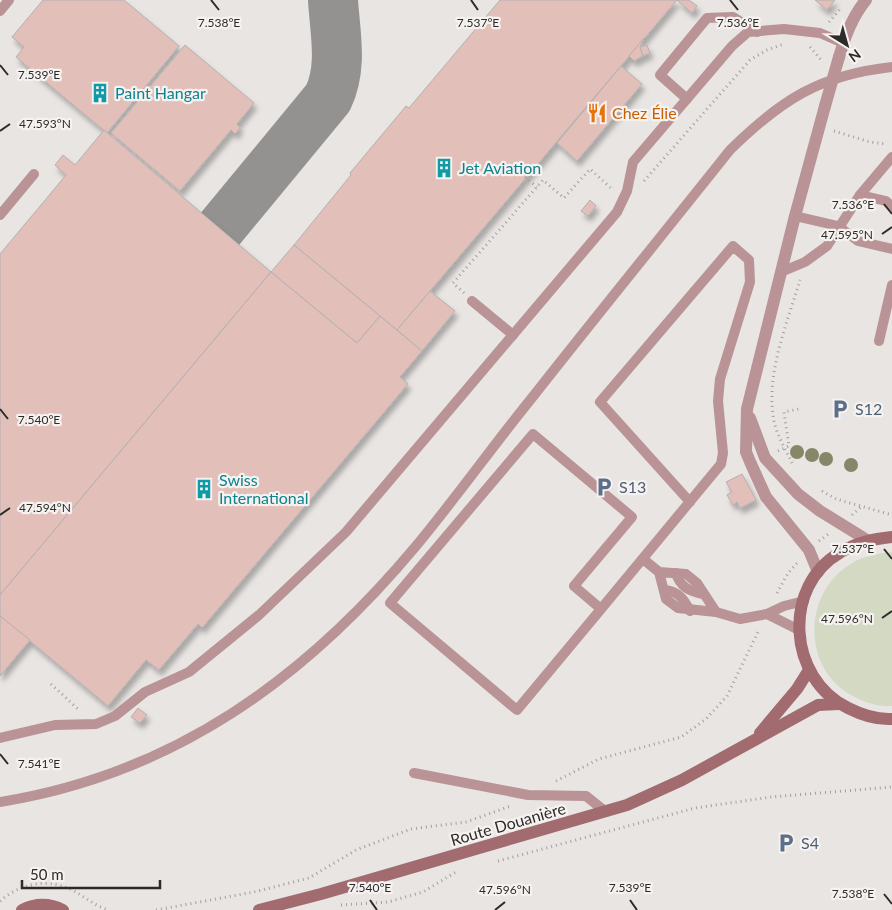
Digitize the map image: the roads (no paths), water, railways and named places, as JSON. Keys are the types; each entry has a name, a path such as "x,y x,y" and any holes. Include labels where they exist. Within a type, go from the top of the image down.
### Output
{"main road":[{"path":"892,537 867,540 840,552 818,572 804,601 799,630 801,651 809,670 822,689 839,704 861,715 892,719"},
{"name":"Route Douanière","path":"754,740 797,689 809,670"},
{"name":"Route Douanière","path":"259,910 627,806 682,780 818,705 839,704"},
{"path":"22,910 30,906 43,904 62,910"}],"street":[{"path":"818,572 809,550 766,497 751,464 746,452 747,409 795,216 843,43 857,10 866,0"},
{"path":"747,409 765,458 798,494 867,540"}],"lane":[{"path":"0,11 9,0"},
{"path":"687,99 660,76 707,18 733,17 757,32"},
{"path":"0,738 55,725 96,724 115,716 145,692 189,672 259,614 346,532 617,212 626,191 633,162 732,46 748,32 784,29 812,31 843,43"},
{"path":"0,802 36,796 91,781 155,757 218,723 266,691 336,632 416,545 531,398 736,145 759,122 789,101 830,79 868,70 892,68"},
{"path":"781,272 805,262 827,246 838,226 860,195 892,157"},
{"path":"0,215 34,174"},
{"path":"860,195 890,203"},
{"path":"795,216 838,226 858,241 892,248"},
{"path":"601,609 574,586 632,517 533,434 390,603 517,710 643,559 690,502 721,464 723,453 718,401 720,379 750,282 749,260 732,246 600,402 690,502"},
{"path":"879,341 892,285"},
{"path":"472,301 513,335"},
{"path":"643,559 659,572 666,599 678,608 690,611 716,612 740,618 767,614 784,606 804,601"},
{"path":"659,572 686,574 697,583 716,612"},
{"path":"767,614 799,630"},
{"path":"414,773 528,795 586,796 606,812"}],"place":[{"name":"Paint Hangar","path":"100,93"},
{"name":"Chez Élie","path":"597,113"},
{"name":"Jet Aviation","path":"444,168"},
{"name":"S12","path":"840,409"},
{"name":"S13","path":"604,487"},
{"name":"Swiss International","path":"204,489"},
{"name":"S4","path":"786,843"}]}
